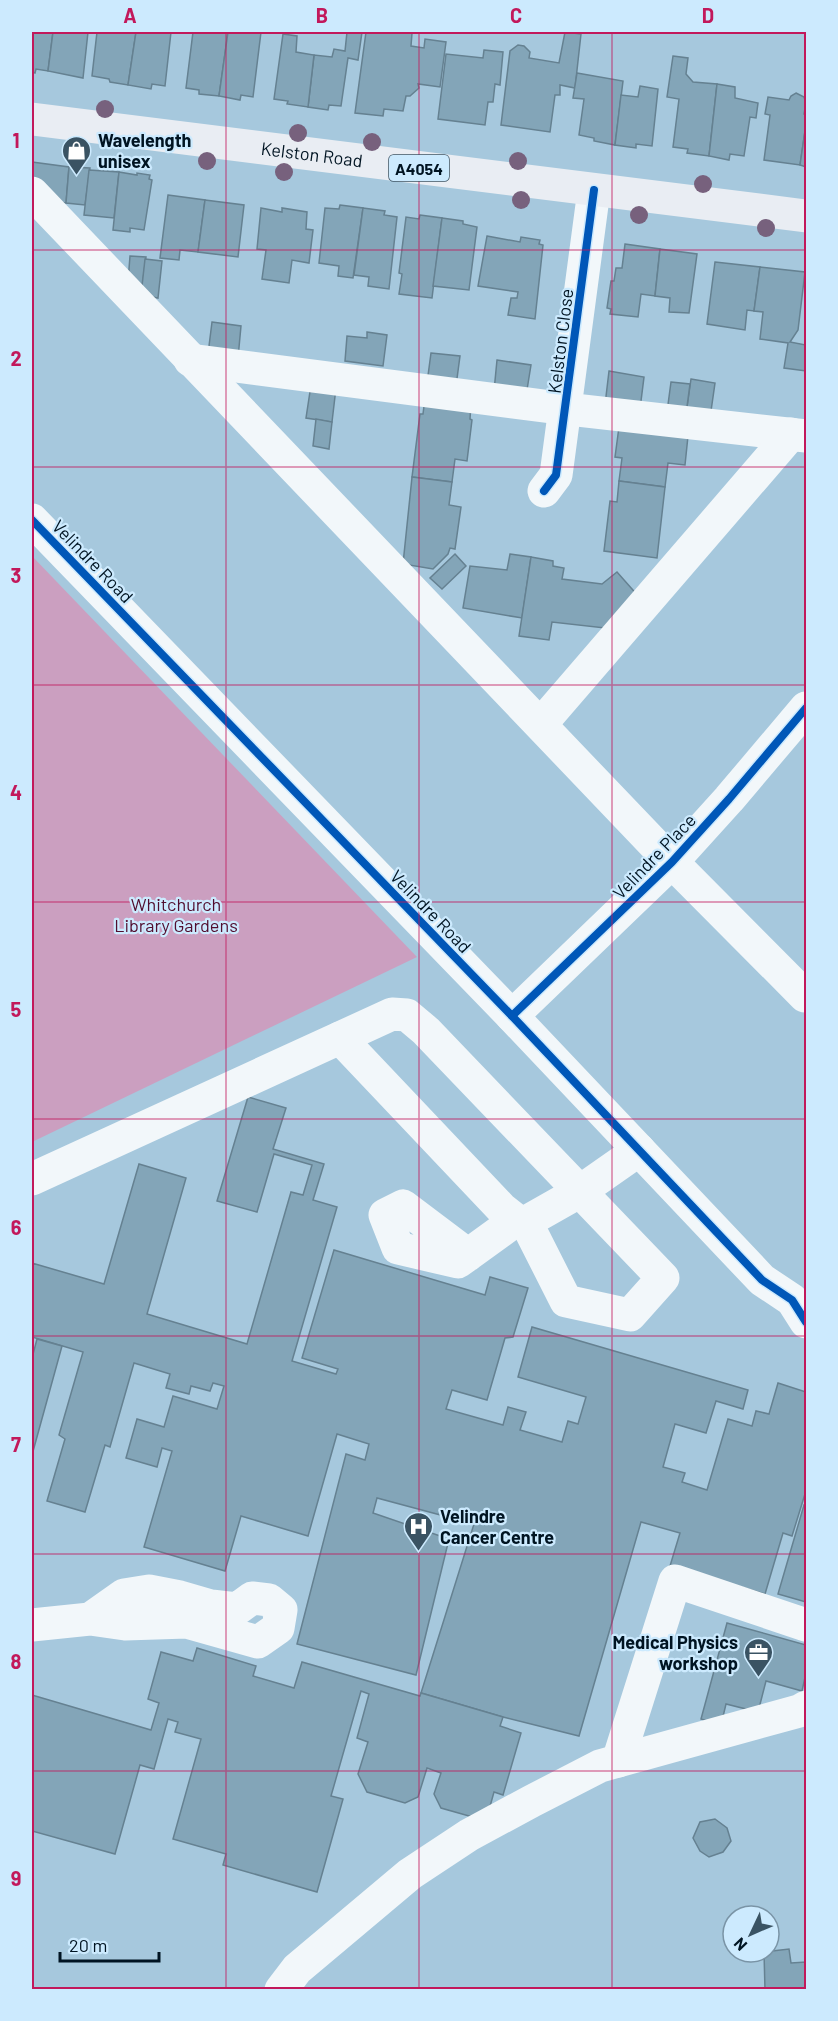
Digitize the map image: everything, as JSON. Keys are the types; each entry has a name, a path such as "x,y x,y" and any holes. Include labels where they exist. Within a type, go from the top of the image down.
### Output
{"main road":[{"name":"Kelston Road","path":"32,119 807,216"}],"street":[{"name":"Kelston Close","path":"544,491 556,475 567,409 594,190"},
{"path":"32,193 672,862 805,996 807,994"},
{"path":"190,360 567,409 799,435"},
{"path":"541,724 799,435"},
{"name":"Velindre Road","path":"32,520 512,1016 762,1280 802,1304"},
{"name":"Velindre Place","path":"512,1016 672,862 807,708"},
{"path":"32,1179 392,1014 407,1015 426,1031 663,1278 630,1315 566,1301 521,1221 502,1209 340,1038"},
{"path":"468,1255 521,1221 579,1192 639,1150"},
{"path":"618,1761 675,1581 807,1625"},
{"path":"32,1625 90,1619 125,1624 187,1622 258,1642 278,1628 281,1610 269,1600 252,1598 237,1609 211,1606 148,1591 124,1595 90,1619"},
{"path":"281,1989 297,1969 410,1874 469,1835 600,1766 799,1712 807,1707"}],"green space":[{"name":"Whitchurch Library Gardens","path":"32,556 417,957 32,1142"}],"building":[{"path":"32,32 53,32 48,71 36,69 35,73 32,72"},
{"path":"53,32 88,32 83,78 48,71"},
{"path":"97,32 136,32 128,85 92,76"},
{"path":"136,32 171,32 165,86 152,84 151,89 128,85"},
{"path":"193,32 228,32 219,96 199,94 199,90 186,88"},
{"path":"228,32 261,32 253,97 241,95 240,100 219,96"},
{"path":"347,32 362,32 358,60 348,58 341,106 329,105 328,110 308,107 314,55 332,57 334,49 345,51"},
{"path":"366,32 412,33 411,46 424,48 425,39 446,42 440,87 418,84 419,88 410,96 406,96 403,111 384,109 383,116 355,113"},
{"path":"565,32 581,34 575,88 560,85 560,95 555,95 550,132 501,125 510,51 518,45 524,46 530,52 529,58 559,63"},
{"path":"283,34 297,36 296,52 314,55 308,107 287,104 288,101 274,99"},
{"path":"484,50 503,52 500,85 495,84 493,102 488,102 485,125 438,119 446,54 483,58"},
{"path":"673,56 688,58 686,74 693,82 717,84 709,156 687,153 688,149 673,147 679,99 667,97"},
{"path":"577,73 623,81 615,145 579,135 584,99 573,98"},
{"path":"717,84 735,87 735,98 758,103 756,118 750,117 744,156 730,154 729,160 709,156"},
{"path":"640,86 658,89 652,146 636,144 636,148 615,145 621,95 638,97"},
{"path":"796,93 804,97 806,103 804,114 806,124 800,165 764,160 770,115 765,114 768,97 789,100"},
{"path":"806,124 806,167 800,165"},
{"path":"32,162 69,167 66,203 48,201 32,184"},
{"path":"69,167 90,168 85,205 66,203"},
{"path":"89,170 119,172 114,218 84,215"},
{"path":"119,172 150,175 149,179 152,180 144,230 130,228 130,232 113,230"},
{"path":"168,195 205,200 198,252 180,250 179,260 160,258"},
{"path":"205,200 244,205 238,257 198,252"},
{"path":"340,205 363,208 353,278 338,276 339,266 319,263 325,208 339,209"},
{"path":"261,208 282,212 282,208 307,212 306,229 313,230 309,263 292,260 289,283 262,279 266,250 257,249"},
{"path":"363,208 385,211 384,215 397,217 389,289 368,286 369,277 354,275"},
{"path":"420,215 442,218 432,298 399,294 402,274 399,273 406,217 419,219"},
{"path":"442,218 463,221 463,224 477,227 469,290 433,286"},
{"path":"487,236 520,242 521,237 540,240 539,244 543,245 535,319 508,315 511,298 517,298 518,292 478,286"},
{"path":"625,244 660,249 655,296 641,294 638,317 610,314 611,309 607,308 611,281 614,281 616,268 622,268"},
{"path":"660,249 697,254 689,313 669,312 670,298 655,296"},
{"path":"130,256 146,257 141,295 128,282"},
{"path":"145,259 162,261 158,298 141,295"},
{"path":"715,262 760,267 754,311 747,310 745,330 707,324"},
{"path":"760,267 805,272 798,330 790,342 806,345 806,371 784,368 788,343 760,339 763,312 754,311"},
{"path":"212,322 241,326 238,358 208,354"},
{"path":"367,332 387,335 383,366 345,361 347,336 367,338"},
{"path":"431,353 460,356 456,386 427,383"},
{"path":"497,360 531,365 526,396 494,391"},
{"path":"609,371 644,377 640,409 605,405"},
{"path":"691,379 715,383 710,418 686,414"},
{"path":"671,382 690,384 686,414 667,412"},
{"path":"311,385 336,388 332,422 306,418"},
{"path":"425,398 471,404 470,419 472,420 467,461 455,459 452,482 412,477 420,414 423,414"},
{"path":"316,419 332,422 329,449 313,446"},
{"path":"619,427 688,436 685,465 668,463 665,487 619,481 622,458 615,457"},
{"path":"412,477 452,482 449,505 461,507 455,549 450,548 448,554 433,569 403,564"},
{"path":"619,481 665,487 657,558 604,551 610,501 617,502"},
{"path":"455,554 466,566 442,589 430,578"},
{"path":"510,554 531,557 522,618 463,608 470,566 507,570"},
{"path":"531,557 553,561 553,566 564,568 562,579 602,584 617,572 640,598 614,629 552,622 549,640 519,636"},
{"path":"248,1097 286,1108 273,1149 324,1164 313,1200 337,1207 292,1361 336,1374 338,1369 302,1358 334,1250 485,1295 490,1277 528,1288 513,1337 505,1338 487,1400 452,1390 446,1409 503,1425 508,1407 526,1412 520,1430 562,1442 568,1421 578,1424 586,1397 518,1377 532,1327 748,1390 743,1409 716,1401 706,1433 675,1424 663,1467 685,1473 682,1482 707,1490 728,1419 752,1426 756,1411 769,1414 778,1383 806,1392 806,1495 792,1536 783,1533 765,1594 670,1566 680,1533 641,1522 579,1736 421,1693 474,1524 377,1498 373,1513 449,1539 416,1675 297,1644 346,1454 365,1460 369,1444 337,1434 308,1536 241,1516 225,1571 144,1547 172,1451 162,1448 157,1467 126,1458 137,1419 164,1427 173,1396 217,1409 224,1386 213,1383 210,1391 191,1386 189,1394 166,1388 170,1374 134,1363 110,1447 105,1445 85,1512 47,1501 65,1439 59,1435 83,1352 32,1337 32,1263 104,1284 139,1164 186,1178 147,1314 247,1344 291,1192 303,1195 312,1165 274,1154 257,1212 217,1201"},
{"path":"37,1339 62,1346 32,1455 32,1358"},
{"path":"804,1505 806,1506 806,1602 778,1594"},
{"name":"Medical Physics workshop","path":"727,1623 806,1645 806,1673 802,1691 766,1681 758,1712 726,1704 721,1725 701,1719"},
{"path":"197,1648 256,1666 253,1676 294,1688 302,1662 503,1717 500,1726 521,1733 503,1795 494,1792 489,1810 476,1818 441,1808 434,1794 441,1773 427,1768 418,1797 405,1803 367,1792 358,1774 368,1742 357,1738 369,1694 361,1691 331,1796 343,1799 317,1892 223,1865 226,1854 173,1839 201,1739 175,1732 178,1722 168,1719 154,1769 140,1765 115,1854 32,1831 32,1695 151,1730 159,1703 148,1699 161,1652 193,1661"},
{"path":"715,1819 727,1828 731,1841 723,1852 709,1857 700,1851 693,1838 700,1822"},
{"path":"789,1949 791,1963 806,1962 806,1990 765,1990 764,1964 781,1964 781,1950"}],"cycle path":[{"path":"544,491 556,475 594,190"},
{"path":"32,520 512,1016 762,1280 792,1300 806,1322"},
{"path":"512,1016 672,862 806,708"}],"place":[{"name":"Wavelength unisex","path":"77,176"},
{"name":"Velindre Cancer Centre","path":"419,1552"},
{"name":"Medical Physics workshop","path":"759,1678"}]}
